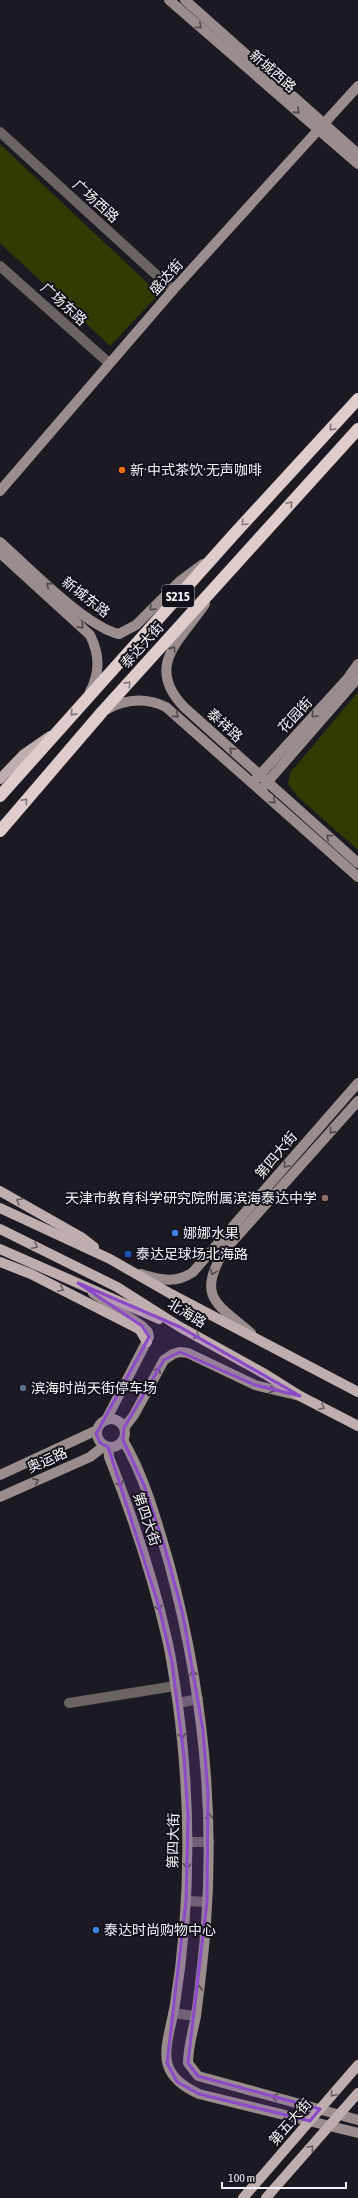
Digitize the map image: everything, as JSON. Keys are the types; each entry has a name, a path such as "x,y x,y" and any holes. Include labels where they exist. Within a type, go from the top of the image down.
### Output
{"highway":[{"name":"泰达大街","path":"0,796 214,556 358,398"},
{"name":"泰达大街","path":"0,831 102,712 358,429"}],"main road":[{"path":"0,779 24,754 56,732"},
{"path":"0,1191 81,1237 110,1259"},
{"name":"北海路","path":"0,1208 110,1259 260,1341 358,1392"},
{"name":"北海路","path":"0,1229 117,1287 180,1327 265,1374 300,1396 358,1426"},
{"path":"0,1249 180,1327"},
{"path":"0,1262 31,1274 133,1326 140,1330 147,1342"},
{"name":"第五大街","path":"243,2198 358,2065"},
{"path":"266,2198 358,2093"}],"street":[{"name":"新城西路","path":"169,0 321,126 358,154"},
{"name":"新城西路","path":"185,0 321,126 358,164"},
{"name":"盛达街","path":"0,491 173,290 358,86"},
{"name":"广场西路","path":"0,132 173,290"},
{"name":"广场东路","path":"0,266 109,363"},
{"name":"新城东路","path":"0,542 90,620 108,632 119,634 136,625 180,581 214,556"},
{"name":"新城东路","path":"0,553 90,635 95,644 99,662 96,679 87,698"},
{"name":"泰祥路","path":"221,581 168,656 168,686 177,700 358,863"},
{"name":"花园街","path":"252,783 348,678 358,664"},
{"name":"花园街","path":"260,790 358,678"},
{"name":"泰祥路","path":"102,712 121,702 132,700 148,701 166,707 358,877"},
{"name":"第四大街","path":"135,1272 168,1280 185,1278 193,1272 358,1083"},
{"path":"260,1341 217,1304 211,1291 211,1277 213,1272 224,1251 358,1101"},
{"path":"78,1283 142,1326 148,1332 147,1342 106,1420 97,1430"},
{"path":"106,1420 119,1421 124,1428 134,1415 164,1360 180,1352 188,1352 255,1385 300,1396"},
{"name":"第四大街","path":"124,1428 123,1440 144,1485 165,1548 183,1615 198,1699 205,1755 209,1842 207,1902 196,2016 188,2052 188,2063 198,2076 358,2120"},
{"name":"第四大街","path":"97,1430 98,1439 106,1447 133,1520 159,1608 178,1703 187,1784 188,1842 186,1901 173,2013 167,2048 167,2063 171,2074 177,2082 199,2094 358,2133"},
{"name":"奥运路","path":"0,1475 97,1430"},
{"path":"106,1447 117,1446 123,1440"},
{"name":"奥运路","path":"0,1497 90,1456 106,1447"},
{"path":"69,1703 175,1686"},
{"path":"178,1703 198,1699"},
{"path":"188,1842 209,1842"},
{"path":"186,1901 207,1902"},
{"path":"173,2013 196,2016"}],"highlighted area":[{"path":"78,1283 180,1327 300,1396 255,1385 180,1352 164,1360 124,1428 123,1440 144,1485 165,1548 183,1615 203,1730 208,1793 207,1902 188,2063 198,2076 320,2109 310,2121 199,2094 177,2082 167,2063 186,1901 188,1817 184,1757 172,1663 159,1607 108,1447 100,1443 96,1434 149,1337 142,1326"}],"green space":[{"path":"0,144 159,294 110,346 0,243"},
{"path":"358,692 358,850 298,797 288,784 290,773"}],"place":[{"name":"新·中式茶饮·无声咖啡","path":"122,470"},
{"name":"天津市教育科学研究院附属滨海泰达中学","path":"325,1198"},
{"name":"娜娜水果","path":"175,1233"},
{"name":"泰达足球场北海路","path":"128,1254"},
{"name":"滨海时尚天街停车场","path":"23,1388"},
{"name":"泰达时尚购物中心","path":"96,1930"}]}
